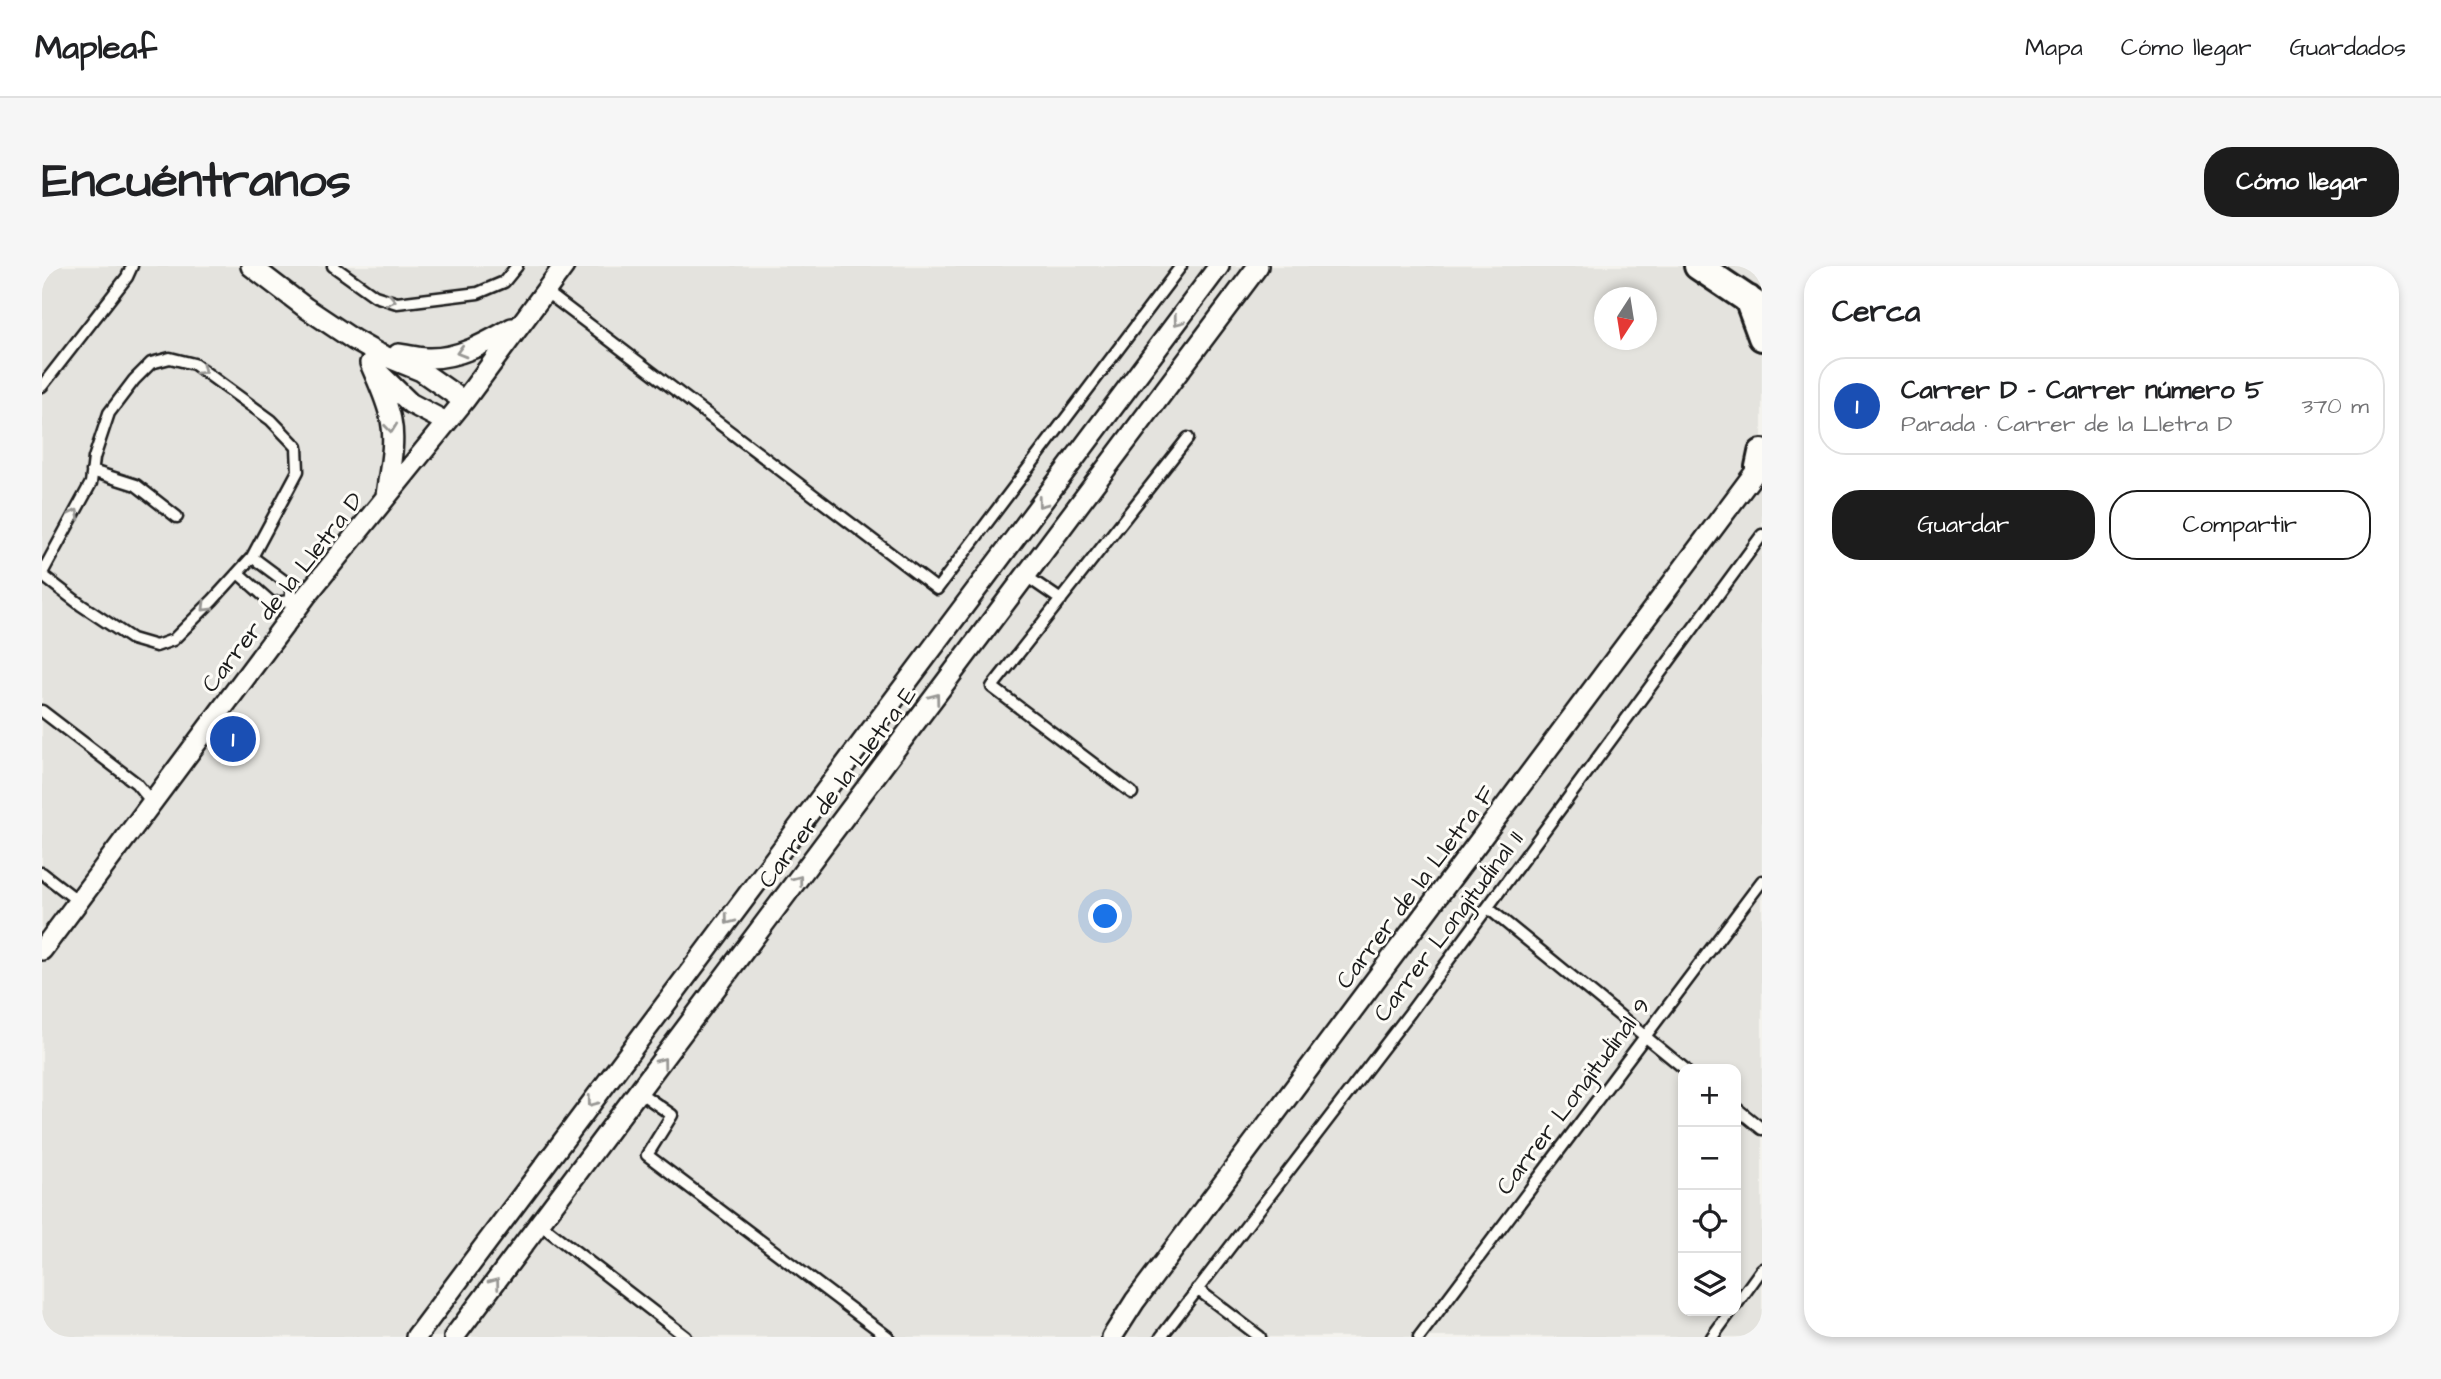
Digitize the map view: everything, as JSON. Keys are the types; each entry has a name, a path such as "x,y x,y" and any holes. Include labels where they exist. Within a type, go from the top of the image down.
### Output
{"main road":[{"path":"1698,266 1755,304 1762,337"}],"street":[{"path":"251,266 354,340 374,358 400,396 446,422"},
{"name":"Carrer de la Lletra D","path":"42,950 295,604 464,401 564,266"},
{"name":"Carrer de la Lletra E","path":"416,1337 1219,266"},
{"name":"Carrer de la Lletra E","path":"454,1337 1258,266"},
{"path":"374,358 454,355 483,345 522,322"},
{"path":"374,358 421,371 464,401"},
{"path":"374,358 392,422 393,447 386,497"},
{"name":"Carrer de la Lletra F","path":"1112,1337 1160,1268 1761,462"}],"lane":[{"path":"42,386 132,266"},
{"path":"333,266 375,296 397,303 478,293 504,282 517,266"},
{"path":"545,291 937,589 1181,266"},
{"path":"170,358 194,364 271,420 297,447 298,471 252,557 173,640 156,646 132,639 81,605 42,574 91,483 92,471 100,434 109,413 151,363 170,358"},
{"path":"1132,793 992,687 1188,438"},
{"path":"92,471 136,485 177,517"},
{"name":"Carrer Longitudinal 11","path":"1161,1337 1409,1014 1762,534"},
{"path":"238,573 272,603 295,604 291,586 252,557"},
{"path":"1026,576 1060,600"},
{"path":"42,711 136,783 152,802"},
{"path":"42,873 78,901"},
{"name":"Carrer Longitudinal 9","path":"1419,1337 1762,881"},
{"path":"1488,908 1678,1064"},
{"path":"639,1091 672,1115 647,1155 888,1337"},
{"path":"1741,1112 1762,1129"},
{"path":"540,1224 686,1337"},
{"path":"1741,1298 1762,1269"},
{"path":"1197,1289 1260,1337"},
{"path":"1712,1337 1727,1316"}],"shaded area":[{"path":"42,266 1762,266 1762,1337 42,1337"}],"place":[{"name":"Carrer D - Carrer número 5","path":"233,739"}]}
